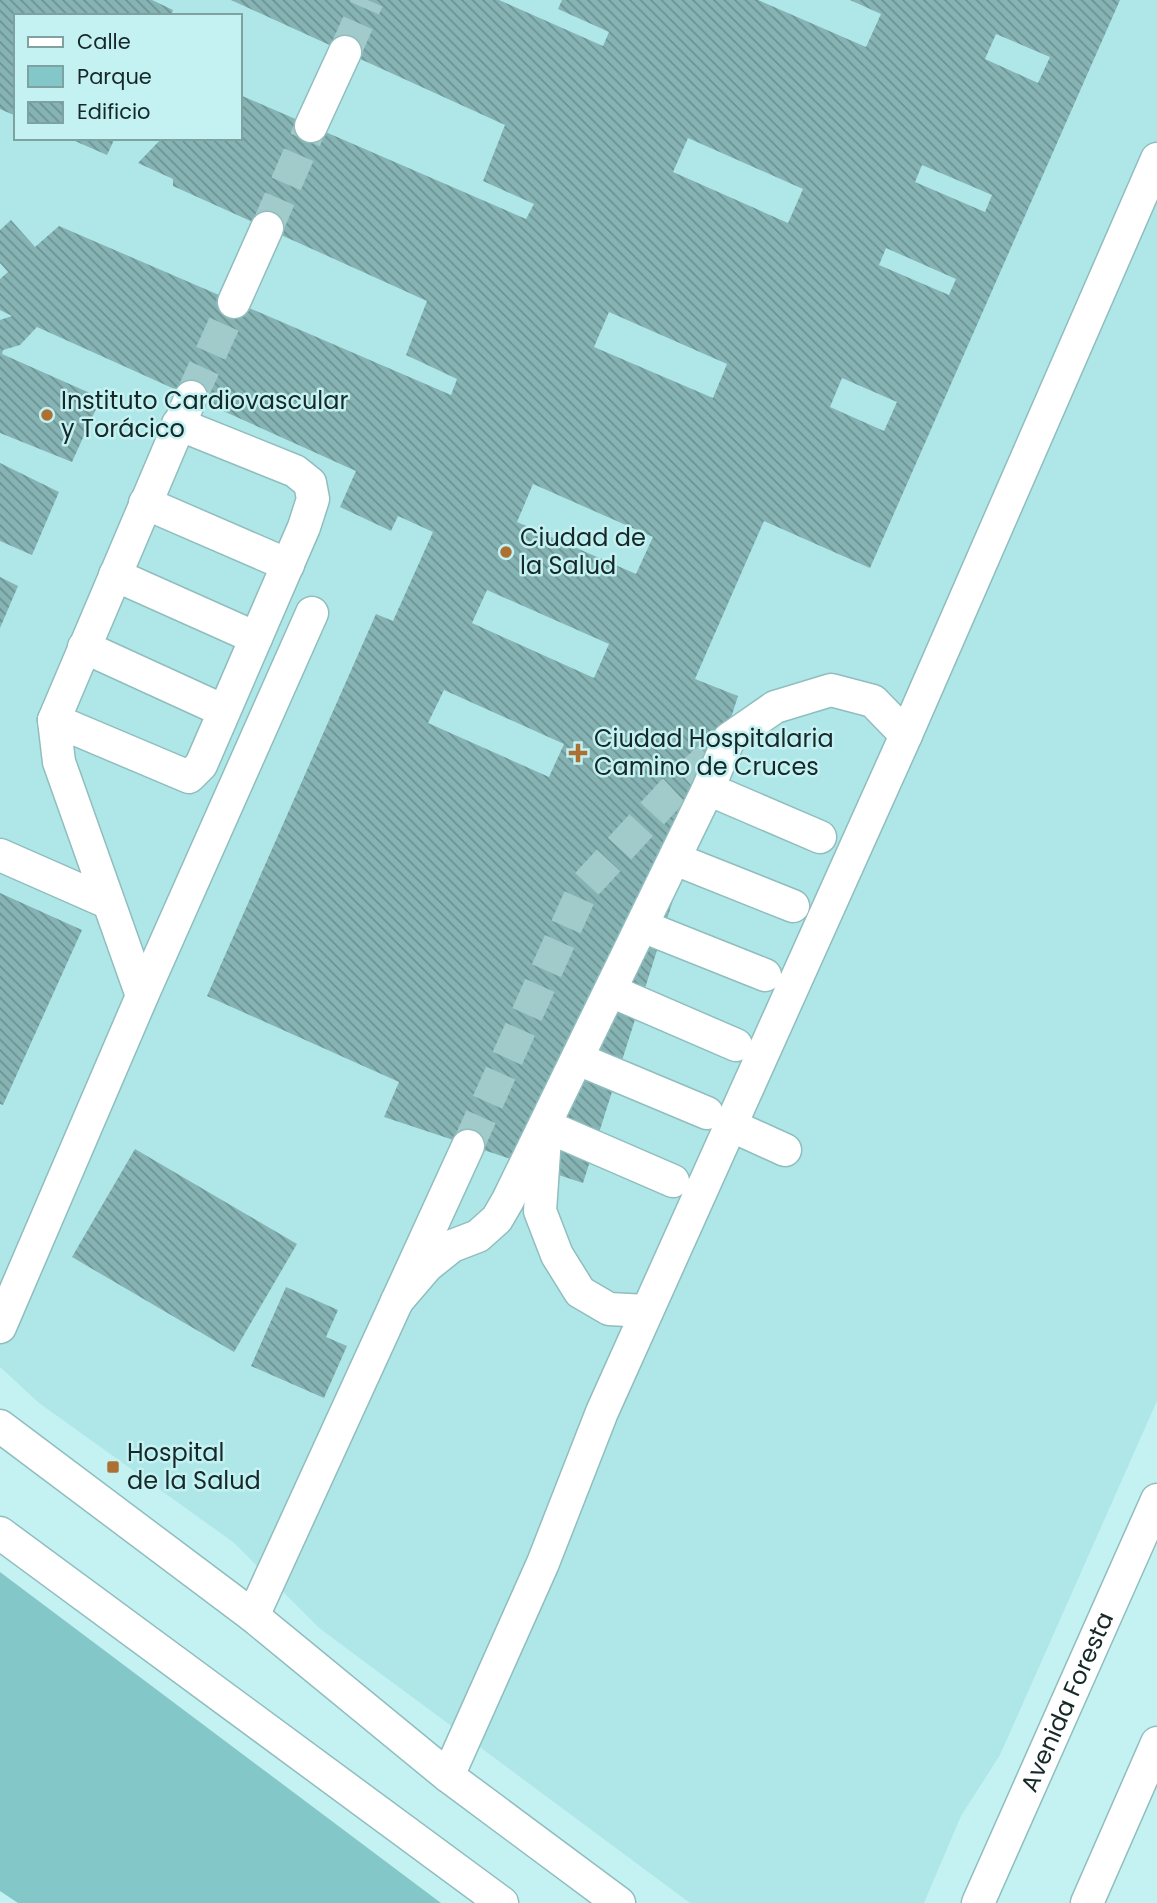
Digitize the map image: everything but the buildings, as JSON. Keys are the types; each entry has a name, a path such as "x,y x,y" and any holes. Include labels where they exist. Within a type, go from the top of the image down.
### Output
{"street":[{"path":"311,126 345,52"},
{"path":"448,1776 543,1563 602,1412 647,1311 719,1119 906,735 1157,159"},
{"path":"234,302 267,228"},
{"path":"54,720 189,777 201,765 288,565 313,499 310,483 295,471 185,410 54,720 59,762 142,996"},
{"path":"145,503 288,565"},
{"path":"115,575 256,638"},
{"path":"0,1327 142,996 312,613"},
{"path":"84,647 225,711"},
{"path":"397,1301 427,1266 452,1246 478,1236 497,1219 546,1126 708,789 729,739 775,707 831,690 873,701 906,735"},
{"path":"708,789 820,837"},
{"path":"0,855 107,902"},
{"path":"674,859 793,906"},
{"path":"642,926 765,975"},
{"path":"611,991 736,1045"},
{"path":"578,1059 785,1150"},
{"path":"546,1126 540,1211 557,1255 580,1292 610,1309 647,1311"},
{"path":"546,1126 673,1181"},
{"path":"253,1616 468,1146"},
{"path":"0,1426 253,1616 448,1776 619,1903"},
{"name":"Avenida Foresta","path":"978,1903 1157,1500"},
{"path":"0,1533 502,1903"},
{"path":"1087,1903 1157,1743"}],"shaded area":[{"name":"Ciudad Hospitalaria Camino de Cruces","path":"0,0 1157,0 1157,1401 1000,1755 961,1816 924,1903 690,1903 319,1628 233,1542 39,1403 0,1367"}],"green space":[{"path":"0,1572 441,1903 18,1903 0,1891"}],"tunnel":[{"path":"345,52 368,0"},
{"path":"267,228 311,126"},
{"path":"191,397 234,302"},
{"path":"468,1146 584,887 673,791 729,739"}],"place":[{"name":"Instituto Cardiovascular y Torácico","path":"47,415"},
{"name":"Ciudad de la Salud","path":"506,552"},
{"name":"Ciudad Hospitalaria Camino de Cruces","path":"578,753"},
{"name":"Hospital de la Salud","path":"113,1467"}]}
